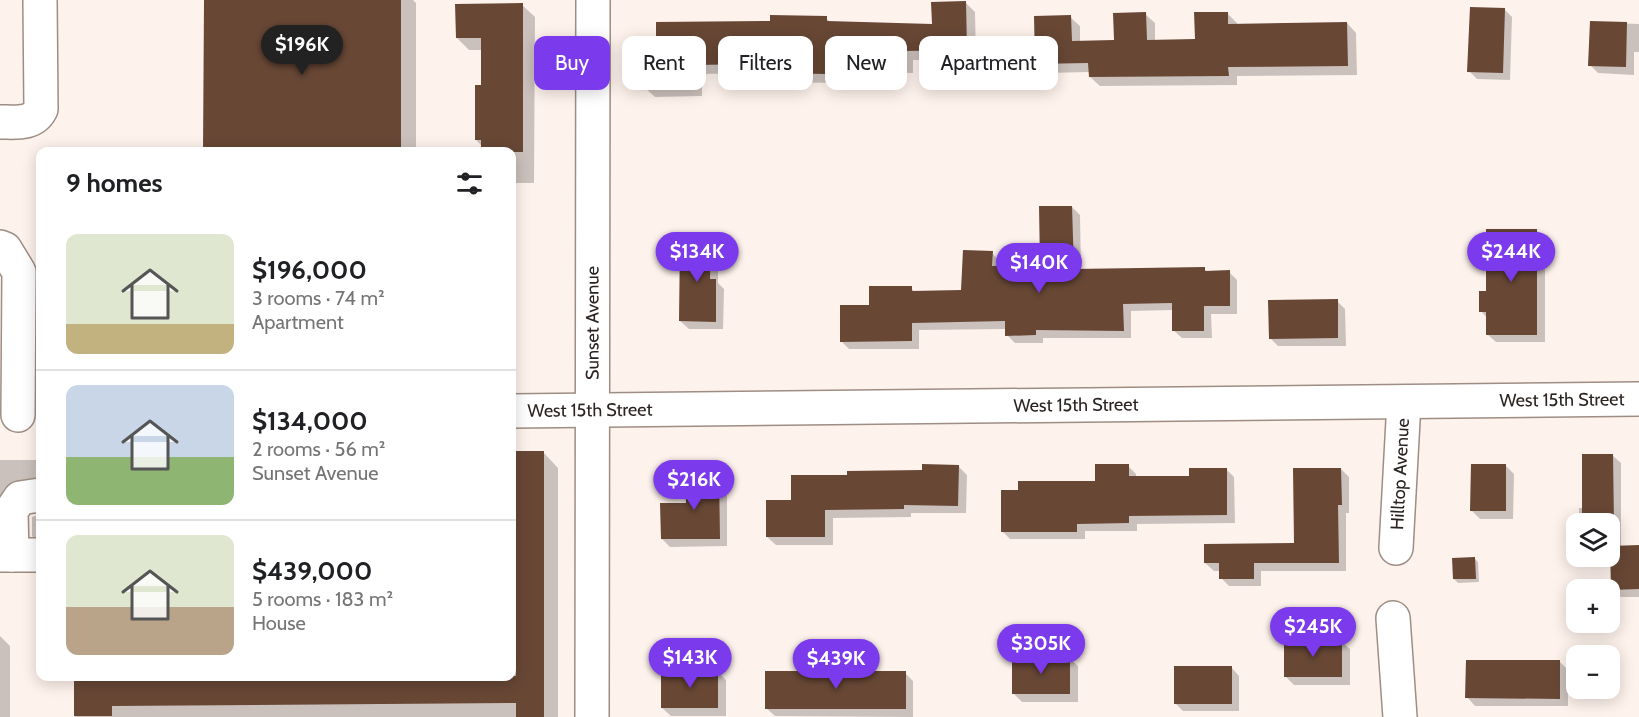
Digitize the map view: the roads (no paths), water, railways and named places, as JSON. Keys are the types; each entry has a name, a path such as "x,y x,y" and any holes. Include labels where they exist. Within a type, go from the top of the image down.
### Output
{"street":[{"path":"0,122 28,122 37,117 41,109 40,0"},
{"name":"Sunset Avenue","path":"592,717 593,0"},
{"path":"0,247 5,249 19,272 9,331 20,415"},
{"name":"West 15th Street","path":"516,411 1639,399"},
{"name":"Hilltop Avenue","path":"1396,548 1404,402"},
{"path":"17,555 11,511 20,498 36,496"},
{"path":"1393,618 1400,717"}]}
